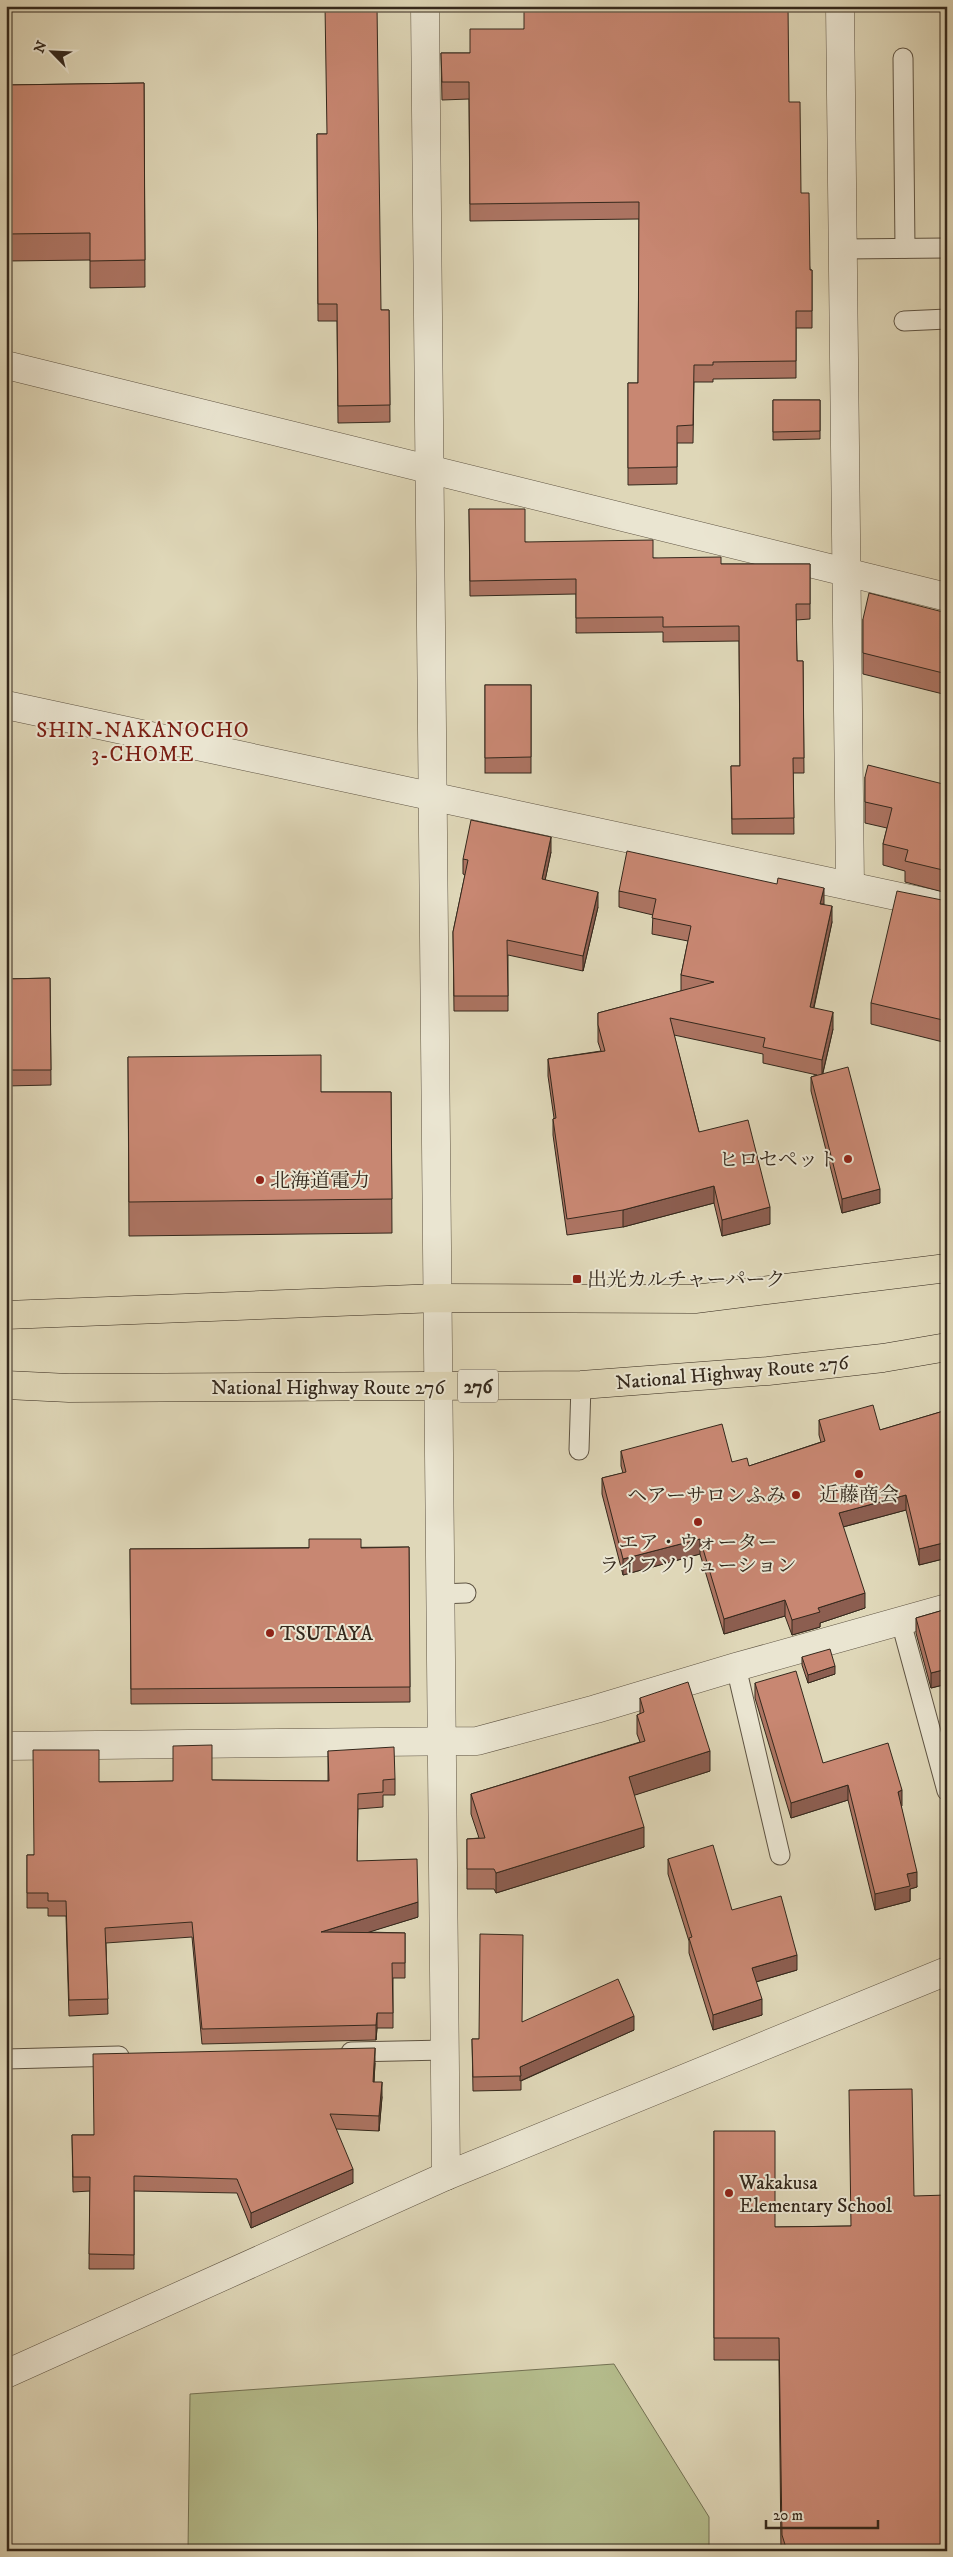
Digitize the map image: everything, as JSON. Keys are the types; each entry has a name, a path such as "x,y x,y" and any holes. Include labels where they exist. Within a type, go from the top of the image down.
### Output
{"highway":[{"path":"6,1315 438,1298 695,1299 947,1268"},
{"name":"National Highway Route 276","path":"6,1385 69,1388 581,1385 768,1371 883,1358 947,1347"}],"street":[{"path":"426,6 438,1387 453,1593 442,1741 446,2176"},
{"path":"840,6 850,886"},
{"path":"6,365 947,597"},
{"path":"6,705 947,907"},
{"path":"6,1746 476,1741 596,1710 736,1667 947,1608"},
{"path":"6,2374 446,2176 947,1972"}],"lane":[{"path":"903,58 905,248"},
{"path":"842,249 947,248"},
{"path":"904,320 947,319"},
{"path":"579,1450 581,1385"},
{"path":"901,1622 947,1791"},
{"path":"736,1667 780,1855"},
{"path":"335,2052 445,2050"},
{"path":"6,2059 136,2056"}],"green space":[{"path":"614,2364 709,2517 709,2551 188,2551 190,2394"}],"building":[{"path":"325,6 377,6 381,310 389,310 390,405 338,406 337,304 318,304 317,134 327,134"},
{"path":"524,6 788,6 789,102 800,102 801,193 809,193 812,311 796,311 796,361 713,362 713,365 694,365 693,425 677,426 677,467 628,468 628,383 638,383 639,202 470,204 469,82 442,82 441,53 470,53 470,29 524,29"},
{"path":"144,83 145,260 90,261 90,233 6,234 6,85"},
{"path":"773,400 820,400 820,431 773,432"},
{"path":"469,509 525,509 525,542 653,540 653,558 721,557 721,564 810,564 810,604 796,604 797,661 803,661 804,758 793,758 794,818 732,819 731,766 740,766 739,626 663,627 663,617 576,618 576,579 470,581"},
{"path":"869,593 947,613 947,674 863,653 863,619"},
{"path":"485,685 531,685 531,757 485,758"},
{"path":"868,765 947,785 947,871 905,861 908,850 883,844 892,808 865,802 865,777"},
{"path":"471,820 551,837 542,879 598,892 583,956 507,940 508,996 454,996 453,932 468,860 463,859"},
{"path":"627,851 777,884 778,878 824,888 820,904 832,906 810,1007 833,1012 822,1060 763,1047 765,1038 670,1018 699,1132 748,1120 770,1207 722,1220 714,1186 623,1210 567,1219 553,1119 556,1118 548,1059 605,1051 598,1025 598,1013 714,982 681,975 691,926 652,918 656,899 619,891"},
{"path":"897,891 947,901 947,1021 871,1003"},
{"path":"50,978 51,1070 6,1070 6,979"},
{"name":"北海道電力","path":"321,1055 321,1092 391,1092 392,1199 129,1202 128,1057"},
{"name":"ヒロセペット","path":"848,1067 880,1189 842,1199 811,1077"},
{"path":"873,1405 880,1430 947,1410 947,1542 919,1549 906,1495 839,1513 865,1593 818,1608 820,1612 792,1620 785,1600 724,1619 700,1539 623,1559 602,1478 626,1472 621,1451 722,1424 732,1462 747,1458 749,1466 825,1441 819,1420"},
{"name":"TSUTAYA","path":"309,1539 361,1539 361,1548 409,1547 410,1687 131,1689 130,1549 309,1548"},
{"path":"947,1609 947,1683 943,1670 931,1673 916,1618"},
{"path":"830,1649 835,1666 808,1675 802,1657"},
{"path":"796,1671 823,1763 888,1743 902,1790 898,1792 917,1872 907,1874 910,1886 875,1894 848,1785 791,1803 755,1683"},
{"path":"688,1682 710,1751 629,1777 644,1827 496,1873 494,1869 467,1869 467,1839 485,1838 471,1794 645,1741 637,1715 644,1712 640,1698"},
{"path":"212,1745 212,1780 329,1781 328,1751 394,1747 395,1779 383,1780 383,1792 358,1794 357,1861 417,1859 418,1902 321,1932 405,1933 405,1963 392,1963 393,2013 377,2013 376,2025 202,2029 192,1922 105,1928 108,1999 69,2000 66,1901 48,1901 48,1893 27,1893 27,1855 34,1855 33,1750 99,1750 99,1782 173,1781 173,1746"},
{"path":"713,1845 732,1910 781,1896 797,1955 752,1968 762,1999 713,2015 689,1938 692,1937 668,1859"},
{"path":"480,1934 523,1935 522,2022 618,1979 634,2016 520,2067 521,2076 473,2077 472,2039 479,2039"},
{"path":"375,2048 373,2082 382,2082 379,2116 330,2114 353,2169 251,2213 237,2179 134,2176 134,2255 89,2254 90,2177 73,2177 72,2135 94,2135 93,2054"},
{"path":"912,2089 914,2196 947,2195 947,2551 787,2551 782,2535 779,2338 714,2338 714,2131 775,2131 775,2227 851,2226 849,2090"}],"place":[{"name":"ヒロセペット","path":"848,1159"},
{"name":"北海道電力","path":"260,1180"},
{"name":"出光カルチャーパーク","path":"577,1279"},
{"name":"近藤商会","path":"859,1474"},
{"name":"ヘアーサロンふみ","path":"796,1495"},
{"name":"エア・ウォーター ライフソリューション","path":"698,1522"},
{"name":"TSUTAYA","path":"270,1633"},
{"name":"Wakakusa Elementary School","path":"729,2193"}],"district":[{"name":"SHIN-NAKANOCHO 3-CHOME","path":"143,742"}]}
